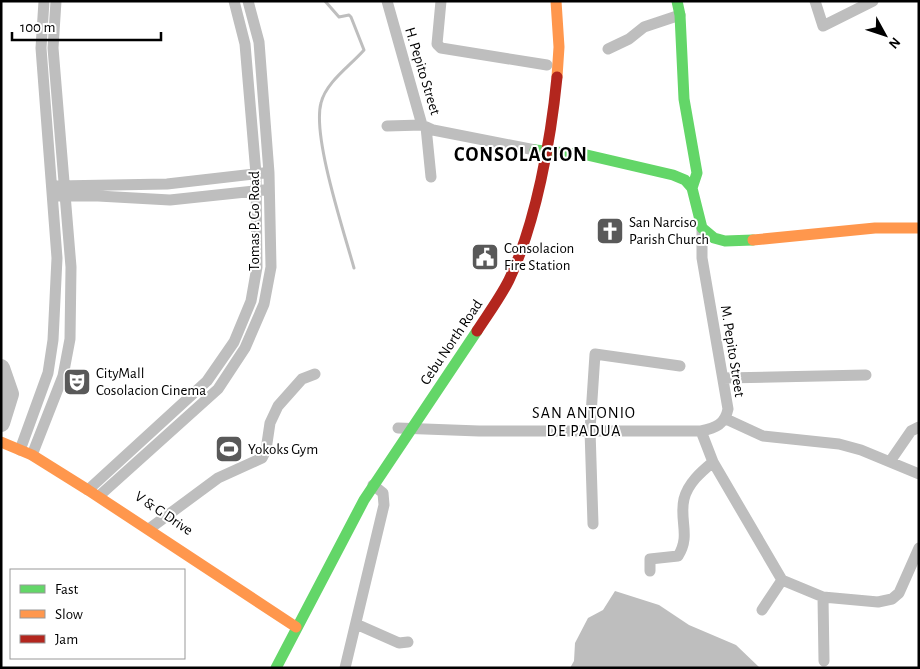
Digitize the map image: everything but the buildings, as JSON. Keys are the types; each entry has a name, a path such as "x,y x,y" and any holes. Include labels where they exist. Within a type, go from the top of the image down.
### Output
{"main road":[{"path":"544,1 548,26 547,65 544,83"},
{"name":"Cebu North Road","path":"327,545 355,494 508,281 526,239 540,151 560,62 560,26 556,1"},
{"name":"M. Pepito Street","path":"677,1 680,15 684,99 697,173 692,188 702,228"},
{"name":"Cebu North Road","path":"532,163 540,151 538,127"},
{"path":"540,151 587,155 673,175 685,180 692,188"},
{"path":"702,228 714,238 725,241 754,240 875,228 919,228"},
{"path":"510,244 515,231"},
{"name":"Cebu North Road","path":"276,668 291,621 373,485 404,428 478,308"},
{"name":"V & G Drive","path":"3,442 33,451 91,487 291,621"},
{"path":"263,668 274,647"}],"street":[{"path":"33,451 63,376 70,339 71,267 59,191 41,48 44,1"},
{"path":"21,446 48,373 53,340 59,191 53,48 56,1"},
{"name":"Tomas P. Go Road","path":"91,487 207,380 234,342 251,301 258,267 256,174 245,44 234,1"},
{"name":"Tomas P. Go Road","path":"102,494 218,389 245,348 264,304 271,267 270,173 259,42 248,1"},
{"name":"H. Pepito Street","path":"387,1 424,126 540,151"},
{"path":"441,1 437,44 441,48 547,65"},
{"path":"815,1 823,26 873,1"},
{"path":"608,49 629,39 644,27 680,15"},
{"path":"387,126 424,126 432,177"},
{"path":"59,191 166,184 270,173"},
{"path":"59,191 170,200 270,190"},
{"name":"M. Pepito Street","path":"404,428 701,431 721,424 726,419 728,409 702,258 702,228"},
{"path":"593,524 590,430 595,354 680,366"},
{"path":"152,527 218,478 262,458 266,450 270,423 278,406 302,379 314,374"},
{"path":"723,378 866,375"},
{"path":"726,419 763,436 839,444 890,460 919,474"},
{"path":"890,460 911,431 919,427"},
{"path":"701,431 713,462 782,580 823,597 878,602 892,599 899,593 919,548"},
{"path":"650,570 648,562 650,559 678,556 685,545 684,497 696,477 713,462"},
{"path":"345,668 384,505 383,493 373,485"},
{"path":"762,610 782,580"},
{"path":"823,597 824,661"},
{"path":"356,624 399,643 408,642"}],"shaded area":[{"path":"615,591 659,605 689,625 736,645 760,668 570,668 574,661 575,643 588,618 603,610"}],"waterway":[{"path":"325,1 339,17 349,15 351,17 364,50 328,88 321,103 319,118 330,184 354,268"},
{"path":"1,368 10,394 1,423"}],"traffic: fast":[{"path":"677,1 680,15 684,99 697,173 692,188 702,228 714,238 725,241 753,240"},
{"path":"535,150 587,155 673,175 685,180 692,188"},
{"path":"276,668 364,500 477,331"}],"traffic: slow":[{"path":"556,1 559,47 557,77"},
{"path":"753,240 875,228 919,228"},
{"path":"1,442 32,455 88,490 296,627"}],"traffic: jam":[{"path":"477,331 509,280 527,233 541,180 551,127 557,77"}],"place":[{"name":"San Narciso Parish Church","path":"610,231"},
{"name":"Consolacion Fire Station","path":"485,257"},
{"name":"CityMall Cosolacion Cinema","path":"77,382"},
{"name":"Yokoks Gym","path":"229,449"}],"district":[{"name":"CONSOLACION","path":"521,154"},
{"name":"SAN ANTONIO DE PADUA","path":"584,421"}]}
